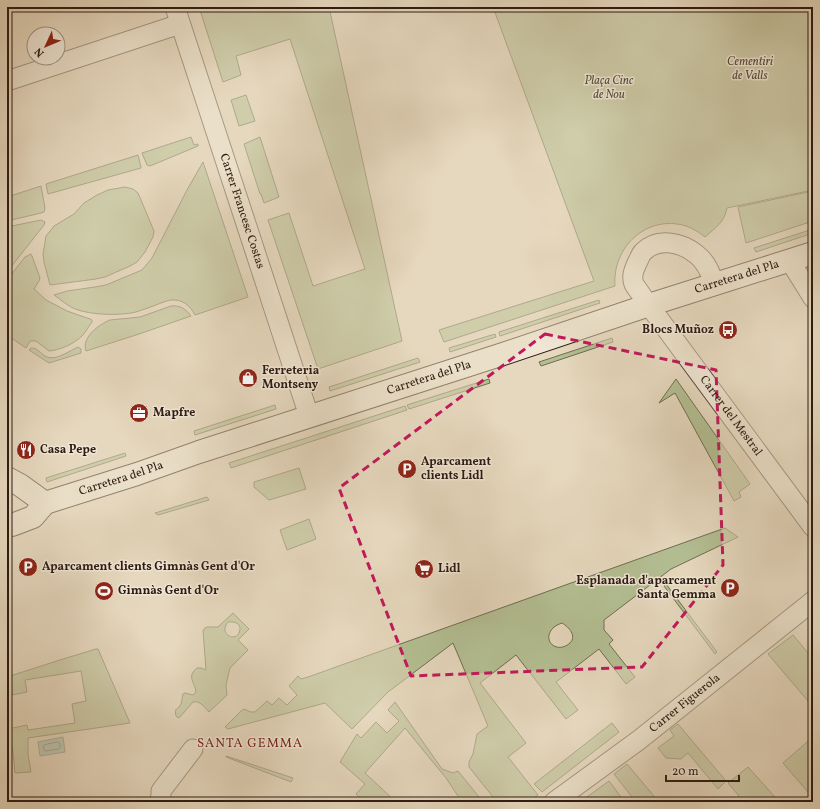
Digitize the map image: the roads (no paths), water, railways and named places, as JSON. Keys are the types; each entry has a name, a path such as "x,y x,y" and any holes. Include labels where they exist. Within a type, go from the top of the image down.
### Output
{"main road":[{"name":"Carretera del Pla","path":"45,503 649,305 813,253"},
{"path":"7,478 20,485 45,503 33,517 12,525 7,524"}],"street":[{"path":"7,81 177,16"},
{"name":"Carrer Francesc Costas","path":"177,16 309,416"},
{"name":"Carrer del Mestral","path":"715,285 709,270 696,254 679,244 670,242 652,245 642,253 633,270 634,285 694,364 813,527"},
{"path":"790,261 813,298"},
{"name":"Carrer Figuerola","path":"554,802 639,740 813,601"},
{"path":"158,802 161,796 161,791 193,749"}],"water":[{"path":"63,737 65,752 40,756 38,742"}],"place":[{"name":"Blocs Muñoz","path":"728,330"},
{"name":"Ferreteria Montseny","path":"248,378"},
{"name":"Mapfre","path":"139,413"},
{"name":"Casa Pepe","path":"26,450"},
{"name":"Aparcament clients Lidl","path":"407,469"},
{"name":"Aparcament clients Gimnàs Gent d'Or","path":"28,567"},
{"name":"Lidl","path":"424,569"},
{"name":"Esplanada d'aparcament Santa Gemma","path":"730,588"},
{"name":"Gimnàs Gent d'Or","path":"104,591"}],"district":[{"name":"SANTA GEMMA","path":"250,744"}],"park label":[{"name":"Cementiri de Valls","path":"750,69"},
{"name":"Plaça Cinc de Nou","path":"609,88"}]}
